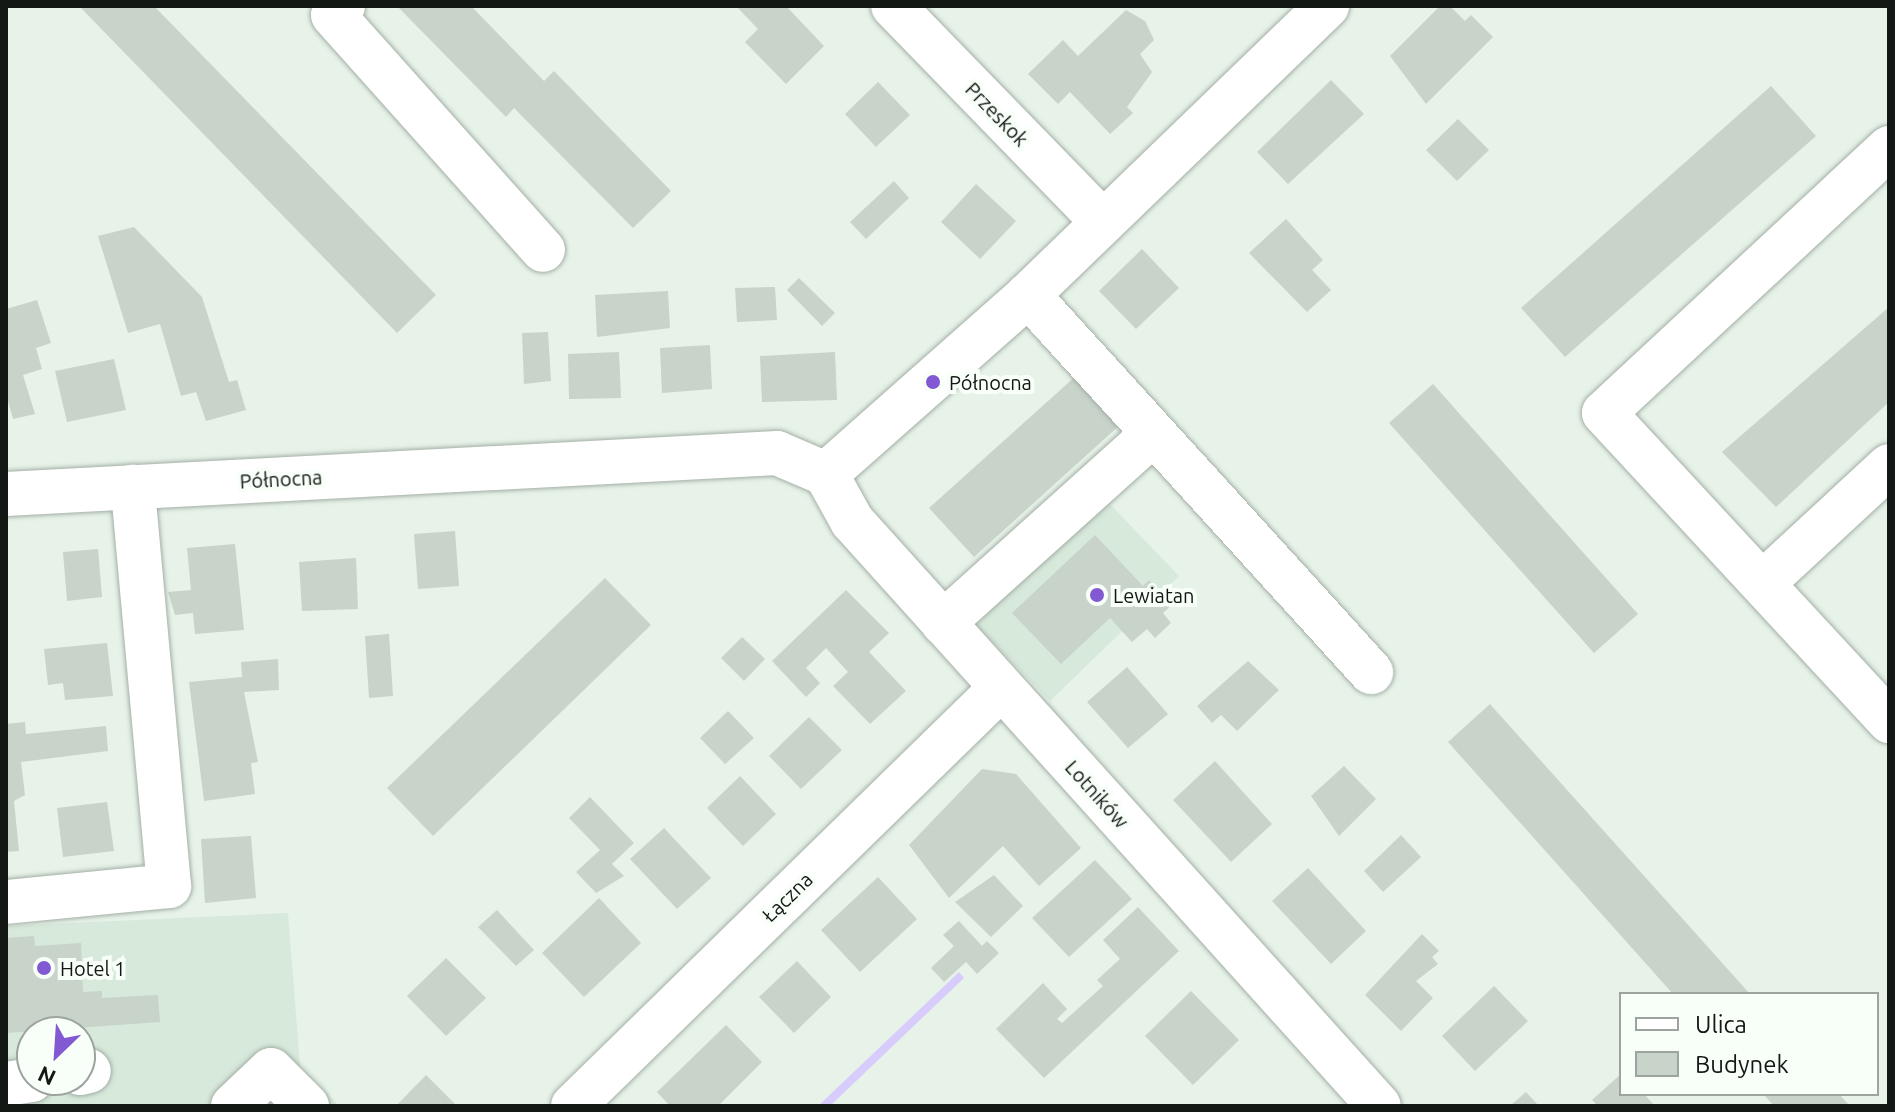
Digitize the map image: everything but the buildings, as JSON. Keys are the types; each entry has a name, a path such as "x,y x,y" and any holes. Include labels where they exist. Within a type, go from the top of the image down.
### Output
{"street":[{"path":"343,6 333,15 543,250"},
{"name":"Przeskok","path":"893,6 1103,222"},
{"path":"826,474 1028,295 1327,6"},
{"path":"1889,148 1604,413 1765,581 1889,721"},
{"path":"1028,295 1371,672"},
{"path":"943,623 1153,434"},
{"name":"Północna","path":"6,494 777,453 826,474"},
{"path":"1765,581 1889,466"},
{"name":"Lotników","path":"826,474 852,521 1379,1106"},
{"path":"6,902 169,886 133,487"},
{"name":"Łączna","path":"573,1106 1001,688"},
{"path":"233,1106 271,1070 307,1106"}],"shaded area":[{"path":"1105,499 1179,576 1050,701 976,625"},
{"path":"288,913 300,1066 339,1106 6,1106 6,926"},
{"path":"959,972 964,978 830,1106 818,1106"}],"place":[{"name":"Północna","path":"933,382"},
{"name":"Lewiatan","path":"1097,595"},
{"name":"Hotel 1","path":"44,968"}]}
